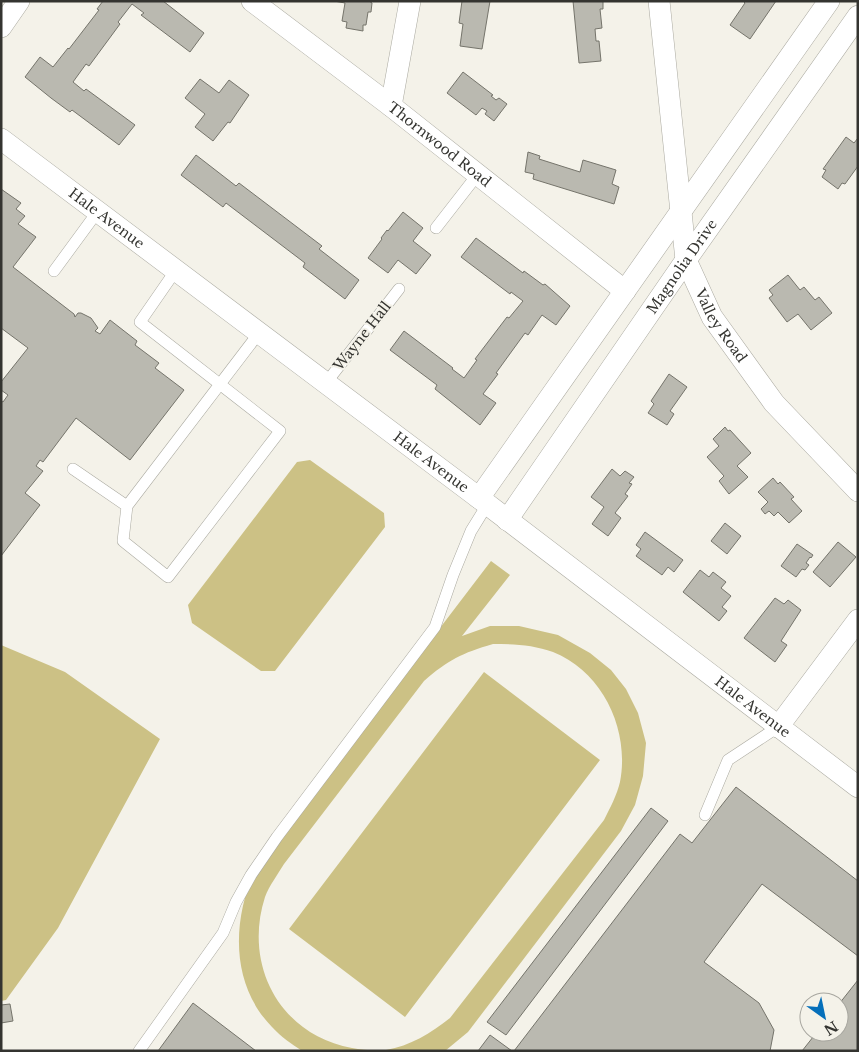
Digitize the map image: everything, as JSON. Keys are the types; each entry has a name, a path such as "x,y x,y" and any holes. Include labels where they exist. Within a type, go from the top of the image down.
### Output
{"street":[{"path":"1,27 19,1"},
{"name":"Thornwood Road","path":"252,1 392,106 625,291"},
{"path":"392,106 410,1"},
{"name":"Valley Road","path":"659,1 686,260 712,317 774,403 858,491"},
{"path":"483,501 625,291 829,1"},
{"name":"Magnolia Drive","path":"507,520 686,260 858,16"},
{"name":"Hale Avenue","path":"1,138 483,501 858,787"},
{"path":"778,727 858,620"}],"lane":[{"path":"436,228 478,174"},
{"path":"54,271 98,211"},
{"path":"176,270 140,322 220,383 280,431 168,577 123,541 127,506 220,383 259,333"},
{"name":"Wayne Hall","path":"326,383 399,289"},
{"path":"73,469 127,506"},
{"path":"139,1051 223,933 236,902 251,875 277,837 435,628 453,575 483,501"},
{"path":"704,815 728,760 778,727"}],"shaded area":[{"path":"310,460 384,513 385,527 275,671 261,671 192,623 188,605 297,462"},
{"path":"491,561 510,575 462,636 490,626 519,626 558,635 590,653 611,670 626,689 638,713 646,743 643,776 635,805 621,831 468,1032 445,1051 302,1051 275,1031 259,1010 249,992 242,973 239,953 239,932 242,912 254,872","holes":["493,644 531,646 553,652 571,661 586,673 599,688 609,705 621,743 622,762 617,792 604,820 450,1018 420,1038 386,1050 356,1049 327,1041 305,1028 287,1012 273,993 264,971 259,947 259,922 265,897 284,864 424,681 448,662"]},
{"path":"1,645 65,672 160,739 58,928 6,1000 1,1001"},
{"path":"484,672 600,760 405,1017 289,929"}],"building":[{"path":"103,1 163,1 204,33 190,52 141,15 144,13 132,4 118,22 120,24 89,66 86,64 73,82 84,91 86,89 135,125 119,145 72,110 70,112 25,77 40,57 53,67 99,10 97,9"},
{"path":"334,1 369,1 372,3 366,25 363,25 363,31 346,28 347,22 342,21 345,3"},
{"path":"462,1 490,1 482,49 460,46 463,24 459,23"},
{"path":"573,1 603,1 603,9 600,9 602,28 595,29 596,41 599,41 601,61 579,63"},
{"path":"743,1 776,1 750,39 730,25 745,3"},
{"path":"463,72 493,95 491,96 496,100 499,98 507,104 494,121 485,114 487,111 482,108 476,115 447,93"},
{"path":"200,79 219,93 229,80 249,95 230,123 228,122 213,141 195,127 205,114 185,98"},
{"path":"846,137 854,143 858,138 858,166 845,184 842,183 838,189 822,177 826,170 823,169"},
{"path":"528,152 540,156 539,159 580,172 583,160 616,170 612,184 619,187 614,204 533,179 534,174 525,172"},
{"path":"196,155 236,186 239,183 322,246 319,249 359,280 345,299 303,267 305,263 226,203 223,207 181,175"},
{"path":"1,189 21,203 16,209 25,216 18,224 36,237 13,267 74,314 75,317 78,313 81,313 91,318 98,328 95,331 100,334 110,320 137,341 135,345 159,363 155,368 184,390 130,460 76,418 43,462 40,460 36,466 43,471 25,493 40,505 1,556 1,401 3,402 8,395 1,390 1,382 28,348 1,328"},
{"path":"403,212 423,228 413,241 431,255 416,274 398,260 388,273 368,258 387,230"},
{"path":"476,238 523,273 524,271 543,285 545,284 570,306 556,325 542,315 528,335 525,333 483,394 496,403 480,425 435,389 437,385 390,350 404,331 464,378 477,360 475,359 507,317 509,318 523,301 511,292 510,294 461,257"},
{"path":"788,275 800,290 804,287 815,300 819,297 832,313 811,330 798,314 787,322 769,298 773,295 769,290"},
{"path":"669,374 687,387 670,411 674,414 667,425 648,413 654,404 651,401"},
{"path":"725,427 751,453 737,466 748,477 729,494 719,481 724,476 707,457 719,446 713,439"},
{"path":"612,469 620,476 625,471 634,477 629,483 632,484 625,494 628,496 615,513 621,518 608,536 592,524 604,507 591,497"},
{"path":"773,478 778,484 780,482 794,497 791,499 802,511 789,523 778,512 774,516 769,511 765,514 761,509 768,502 758,492"},
{"path":"725,523 741,536 727,554 711,541"},
{"path":"645,532 683,560 674,572 668,567 662,575 636,556 641,549 636,545"},
{"path":"838,542 856,557 830,587 813,572"},
{"path":"797,544 813,555 806,563 809,565 805,570 802,569 796,577 781,566"},
{"path":"700,570 709,577 713,572 726,582 721,588 731,596 722,607 727,611 719,621 683,592"},
{"path":"775,598 784,604 788,600 801,610 781,641 787,645 775,662 744,638"},
{"path":"736,787 858,881 858,956 762,884 704,962 759,1003 774,1030 770,1051 514,1051 680,834 692,843"},
{"path":"651,808 668,821 506,1035 487,1022"},
{"path":"858,980 858,1051 802,1051 809,1042 849,1042 848,992"},
{"path":"193,1003 256,1051 158,1051"},
{"path":"10,1004 13,1021 1,1023 1,1005"},
{"path":"490,1035 512,1051 478,1051"}]}
